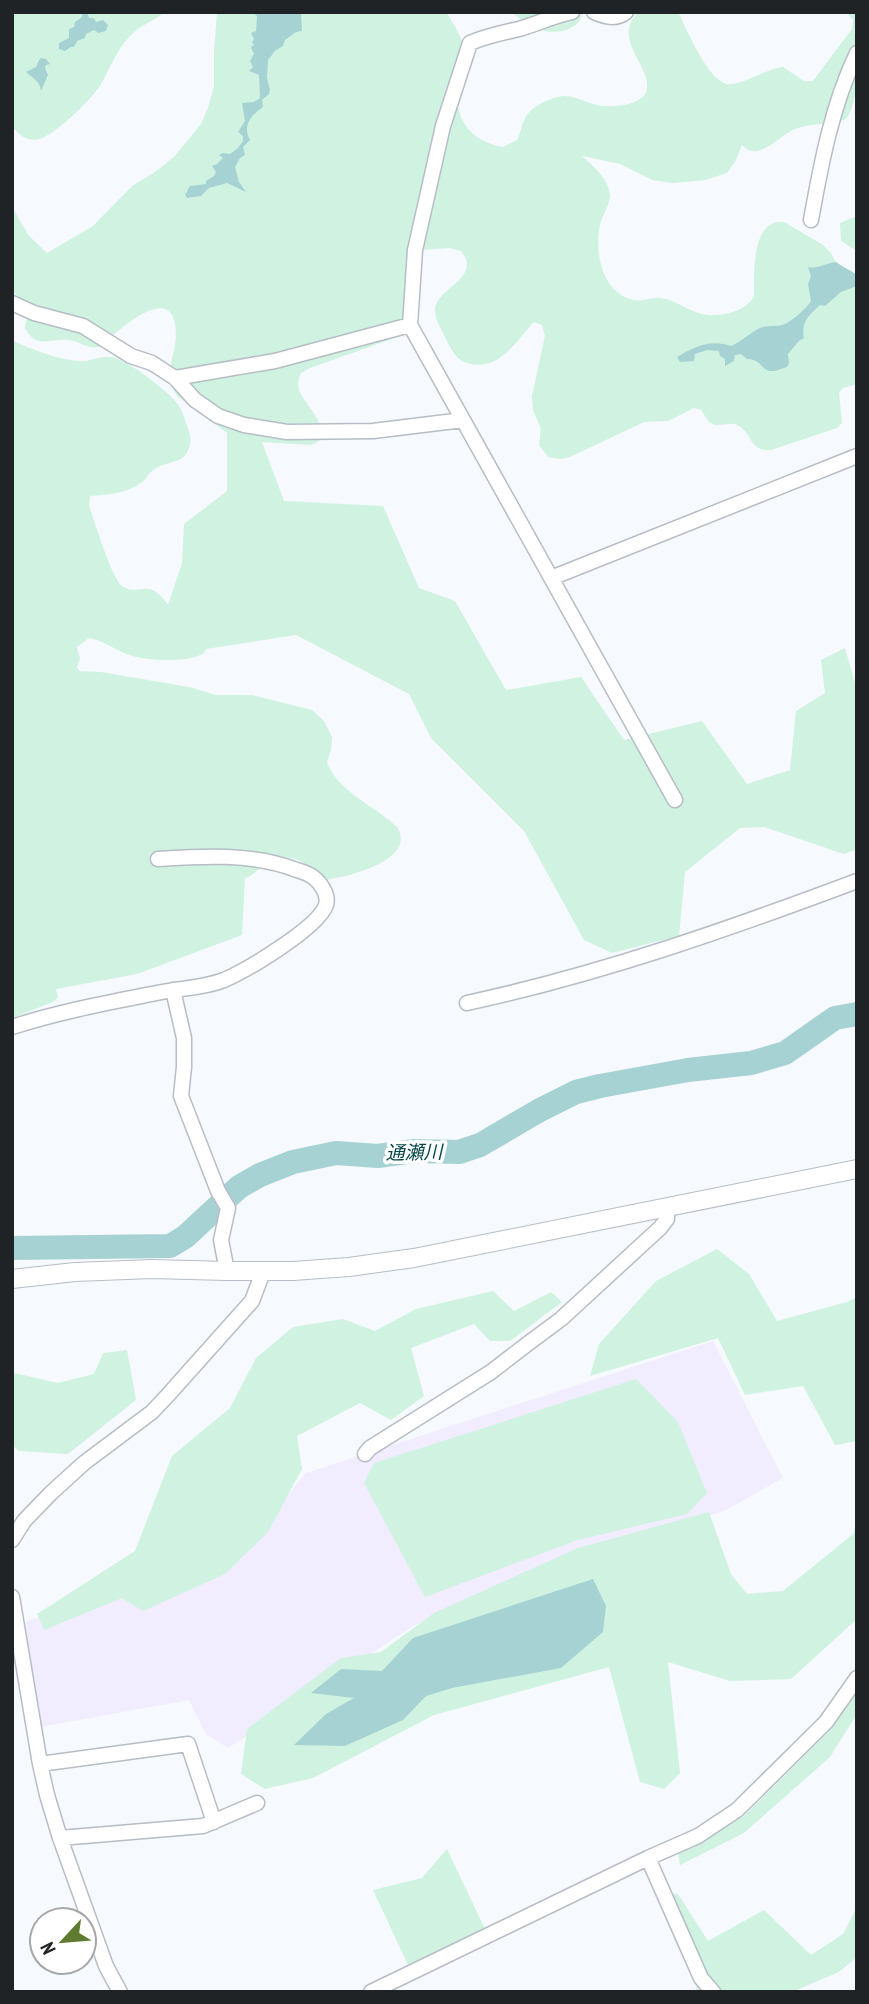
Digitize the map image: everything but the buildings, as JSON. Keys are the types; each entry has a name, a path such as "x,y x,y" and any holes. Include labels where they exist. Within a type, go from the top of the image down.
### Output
{"street":[{"path":"572,12 470,43 443,126 415,250 410,325 675,800"},
{"path":"594,12 607,18 626,12"},
{"path":"811,220 821,161 841,94 857,53"},
{"path":"12,303 34,313 83,326 131,356 152,363 175,378 195,400 218,416 244,425 287,432 373,431 463,421"},
{"path":"175,378 275,361 410,325"},
{"path":"551,578 857,456"},
{"path":"12,1027 104,1004 202,987 225,979 289,941 315,920 326,904 326,895 321,884 312,876 283,865 246,858 204,856 158,859"},
{"path":"467,1003 531,989 648,955 857,881"},
{"path":"173,990 184,1038 181,1096 218,1191 228,1208 220,1240 227,1272"},
{"path":"12,1279 75,1272 141,1269 263,1272 414,1258 857,1169"},
{"path":"365,1454 370,1448 491,1372 561,1319 660,1228 667,1219 667,1207"},
{"path":"12,1540 24,1521 59,1485 152,1412 168,1395 252,1301 263,1272"},
{"path":"12,1597 40,1764 60,1838 106,1966 120,1992"},
{"path":"371,1992 698,1836 737,1810 826,1722 857,1678"},
{"path":"40,1764 188,1744 214,1822"},
{"path":"60,1838 203,1826 257,1803"},
{"path":"648,1858 701,1978 713,1992"}],"shaded area":[{"path":"713,1341 783,1478 724,1511 573,1556 413,1626 228,1748 206,1734 189,1700 40,1727 25,1622 123,1589 254,1536 306,1473"}],"green space":[{"path":"12,12 165,12 129,37 117,53 101,84 81,108 51,133 31,140 12,127"},
{"path":"217,12 446,12 464,47 458,93 458,106 463,122 480,139 503,147 517,140 530,111 550,99 569,96 609,106 624,105 643,97 647,84 645,75 629,39 632,20 639,12 678,12 707,67 723,82 731,84 783,67 804,81 813,81 852,29 853,20 846,12 857,12 857,83 851,110 846,119 797,128 757,151 748,150 742,145 727,173 705,180 674,183 652,180 620,164 582,156 600,173 609,189 610,199 601,221 598,247 608,281 614,290 623,296 634,300 667,299 707,315 726,314 740,309 754,296 755,262 760,238 765,229 773,223 784,222 823,245 831,253 837,265 803,314 791,326 728,355 796,329 816,298 857,282 857,384 843,388 839,393 842,423 837,428 764,450 754,445 746,432 737,425 715,425 709,422 701,410 694,408 668,421 644,422 570,457 548,457 539,445 541,429 533,410 532,396 545,336 542,325 534,322 506,353 495,361 475,365 457,357 435,313 436,304 462,277 466,269 466,261 461,251 449,248 421,250 409,330 406,334 301,373 299,390 318,420 322,435 319,441 310,445 262,442 284,501 383,506 419,588 455,601 506,690 581,677 624,740 702,721 747,784 790,770 796,711 825,693 821,660 845,648 857,690 857,849 844,854 764,827 740,828 685,872 679,936 612,953 584,940 524,831 431,738 409,694 296,635 206,649 204,653 187,659 165,660 132,656 89,638 77,647 79,671 101,672 189,687 216,695 252,695 312,710 324,721 332,737 327,762 337,780 396,826 401,837 400,845 390,857 374,866 327,880 322,880 296,859 273,860 245,878 242,935 137,974 56,989 58,997 53,1002 12,1018 12,340 37,351 67,359 84,361 115,358 159,386 175,400 180,409 190,440 189,449 184,456 155,469 143,482 130,489 90,496 89,506 108,561 118,581 128,589 155,591 168,605 182,563 184,524 227,491 227,433 177,396 170,371 176,333 173,317 166,309 144,313 96,347 69,340 44,342 29,335 25,328 26,306 12,291 12,207 29,236 47,253 93,226 132,186 174,157 201,124 208,108 214,86"},
{"path":"512,12 583,12 573,27 554,32 533,27"},
{"path":"857,216 857,251 841,241 840,223"},
{"path":"717,1249 749,1274 777,1321 857,1297 857,1441 835,1445 803,1386 745,1395 718,1338 590,1376 599,1344 656,1281"},
{"path":"493,1291 514,1311 551,1292 562,1302 510,1341 490,1341 474,1324 411,1348 424,1396 391,1420 360,1403 297,1436 302,1469 268,1532 225,1574 143,1611 122,1598 44,1630 37,1614 135,1551 172,1456 230,1408 256,1358 293,1327 343,1319 375,1331 416,1309"},
{"path":"127,1350 136,1400 68,1454 19,1451 12,1445 14,1373 58,1383 94,1374 103,1353"},
{"path":"636,1379 678,1422 707,1493 687,1514 578,1540 425,1597 364,1483 374,1463"},
{"path":"709,1512 731,1574 747,1594 783,1591 853,1534 857,1520 857,1619 791,1679 730,1681 668,1662 680,1773 664,1789 640,1782 609,1667 434,1715 313,1778 265,1789 241,1774 247,1729 341,1658 381,1652 434,1613 578,1548"},
{"path":"857,1690 857,1714 830,1757 744,1833 680,1865 678,1854 744,1816 828,1732"},
{"path":"447,1849 485,1929 408,1965 373,1890 422,1878"},
{"path":"678,1894 708,1941 764,1910 811,1955 843,1934 857,1907 857,1957 839,1972 792,1992 696,1992 697,1980 658,1895"}],"water":[{"path":"87,12 89,18 94,18 96,22 103,20 108,25 106,31 98,33 94,30 77,41 74,47 65,51 59,49 59,43 69,38 69,29"},
{"path":"252,12 301,12 302,31 285,40 283,46 268,60 269,94 262,100 263,107 249,121 247,130 250,140 243,147 245,155 235,167 239,182 246,192 227,183 209,188 201,196 187,198 185,195 190,186 206,184 206,181 214,176 216,172 212,166 223,158 219,155 230,154 238,148 243,136 238,132 245,121 242,103 254,102 260,98 259,75 249,71 253,67 250,61 254,54 251,47 254,45 254,39 251,33 256,31 257,16"},
{"path":"41,58 50,64 45,68 48,75 41,91 38,83 26,72 36,67"},
{"path":"836,262 857,275 857,286 841,292 825,306 820,305 809,316 805,323 804,338 788,354 787,367 769,371 741,354 735,355 734,361 725,366 725,359 720,356 719,351 707,350 695,354 694,361 680,362 677,357 697,347 717,343 731,346 760,328 782,325 789,321 811,301 808,284 811,276 808,267"},
{"path":"593,1579 606,1606 603,1632 561,1668 452,1688 426,1696 403,1720 345,1746 294,1745 326,1714 354,1698 311,1693 341,1669 382,1671 413,1638"}],"waterway":[{"name":"通瀬川","path":"12,1248 170,1246 185,1237 239,1187 293,1162 336,1153 378,1156 414,1151 459,1152 480,1145 576,1092 688,1070 751,1063 785,1053 835,1018 857,1014"}]}
